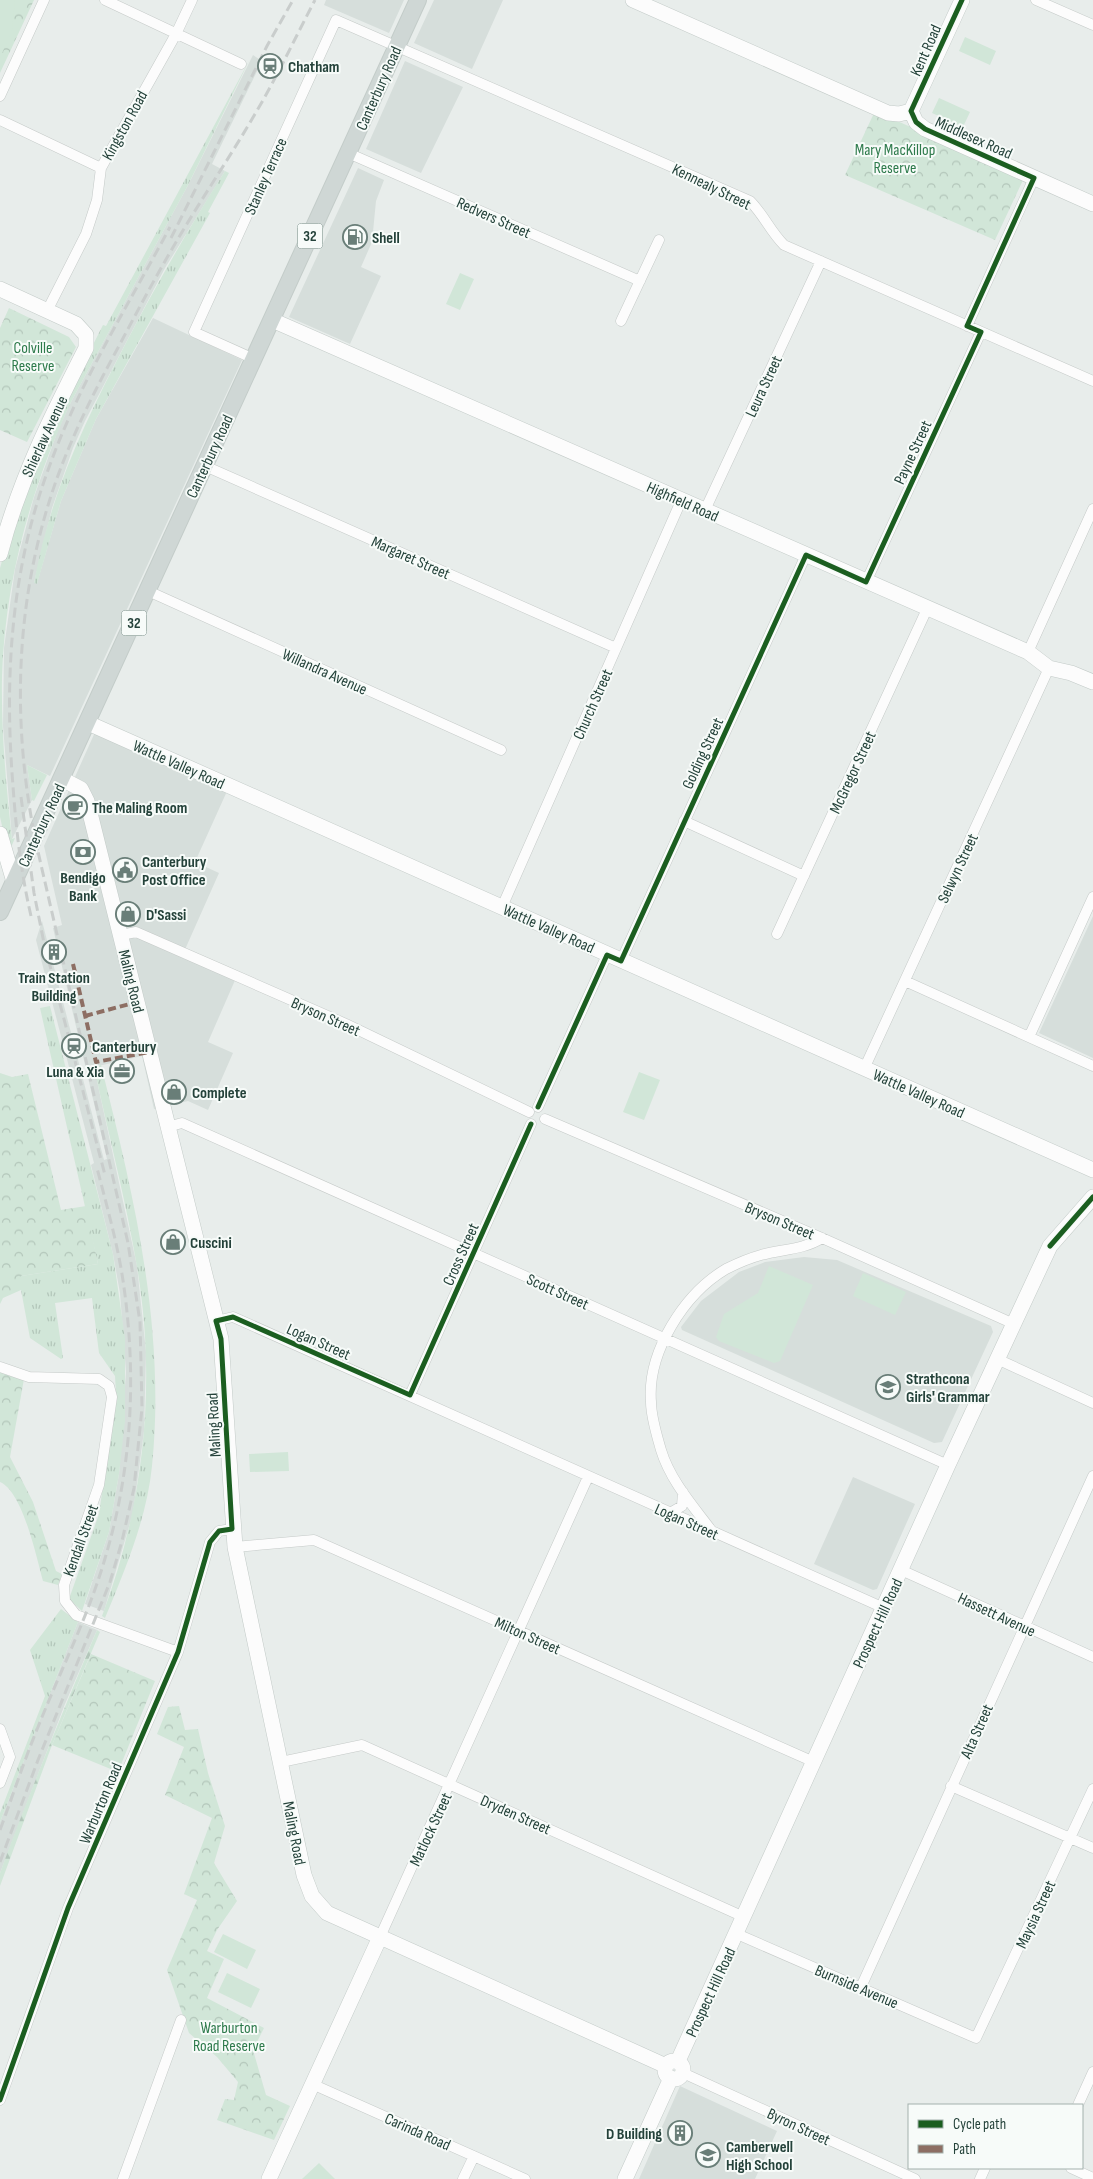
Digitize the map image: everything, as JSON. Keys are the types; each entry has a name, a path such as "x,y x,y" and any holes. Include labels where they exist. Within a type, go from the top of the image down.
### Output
{"main road":[{"name":"Canterbury Road","path":"0,912 418,0"}],"street":[{"path":"0,96 44,0"},
{"path":"105,0 241,64"},
{"name":"Kingston Road","path":"47,310 86,234 97,200 100,168 176,34 192,0"},
{"path":"632,0 888,113 900,114 912,111"},
{"name":"Kent Road","path":"912,111 962,0"},
{"path":"1036,0 1093,25"},
{"name":"Stanley Terrace","path":"254,359 194,332 319,56 336,20 396,47"},
{"name":"Kennealy Street","path":"396,47 750,201 763,214 771,232 784,245 1093,381"},
{"name":"Middlesex Road","path":"912,111 916,122 925,129 1093,204"},
{"path":"0,120 100,168"},
{"name":"Redvers Street","path":"348,153 640,281"},
{"path":"967,326 1034,178"},
{"path":"622,321 659,240"},
{"name":"Leura Street","path":"705,510 820,261"},
{"path":"0,289 47,310"},
{"name":"Shierlaw Avenue","path":"0,554 23,478 37,445 86,348 86,335 76,324 47,310"},
{"name":"Highfield Road","path":"272,320 1028,652 1049,668 1071,673 1093,682"},
{"name":"Payne Street","path":"866,582 981,332"},
{"name":"Margaret Street","path":"205,466 616,648"},
{"name":"Church Street","path":"502,907 681,501"},
{"path":"1028,652 1093,509"},
{"name":"Golding Street","path":"614,958 684,821 806,555"},
{"name":"Willandra Avenue","path":"148,591 502,750"},
{"name":"McGregor Street","path":"777,934 927,609"},
{"name":"Selwyn Street","path":"864,1069 1049,668"},
{"name":"Wattle Valley Road","path":"88,723 1093,1170"},
{"name":"Maling Road","path":"62,779 81,789 87,801 221,1339 232,1529 304,1875 312,1896 327,1913 674,2069"},
{"path":"684,821 804,876"},
{"path":"1,838 13,851 31,846"},
{"path":"1,838 14,882"},
{"path":"1029,1037 1093,897"},
{"name":"Bryson Street","path":"121,935 136,932 346,1024 534,1110"},
{"path":"534,1110 544,1112 545,1119 541,1124 531,1124 528,1118 614,958"},
{"path":"905,981 1093,1066"},
{"name":"Bryson Street","path":"545,1119 822,1238 1014,1324"},
{"name":"Scott Street","path":"167,1127 182,1123 948,1465"},
{"name":"Cross Street","path":"410,1395 531,1124"},
{"path":"1093,1176 1093,1184"},
{"name":"Prospect Hill Road","path":"625,2179 948,1465 1050,1246 1093,1197"},
{"path":"712,1531 683,1492 661,1451 650,1402 653,1380 664,1339 685,1306 703,1286 727,1269 760,1255 810,1246 822,1238"},
{"name":"Logan Street","path":"216,1321 233,1317 884,1608"},
{"path":"997,1359 1093,1402"},
{"name":"Kendall Street","path":"0,1367 29,1377 99,1379 109,1386 112,1397 99,1484 64,1585 65,1601 76,1615 178,1652"},
{"name":"Alta Street","path":"860,1987 1093,1476"},
{"name":"Matlock Street","path":"269,2179 588,1477"},
{"path":"670,1513 682,1506 683,1492"},
{"name":"Warburton Road","path":"0,2100 68,1908 178,1652 210,1542 218,1531 232,1529"},
{"name":"Milton Street","path":"235,1547 314,1540 814,1762"},
{"name":"Hassett Avenue","path":"901,1570 1093,1657"},
{"path":"0,1729 10,1757 0,1784"},
{"name":"Dryden Street","path":"281,1762 362,1746 744,1917"},
{"path":"951,1786 1093,1848"},
{"name":"Maysia Street","path":"976,2038 1093,1789"},
{"name":"Burnside Avenue","path":"737,1934 976,2038"},
{"path":"123,2179 181,2020"},
{"name":"Byron Street","path":"674,2069 915,2179"},
{"path":"1078,2104 1093,2072"},
{"name":"Carinda Road","path":"312,2084 525,2179"},
{"path":"463,2179 474,2156"},
{"path":"1074,2169 1093,2178"}],"shaded area":[{"path":"326,0 404,0 389,33 324,5"},
{"path":"434,0 503,0 472,69 414,43"},
{"path":"253,55 262,61 212,164 225,171 165,268 85,421 73,448 52,508 34,583 37,583 61,501 96,419 153,318 242,360 50,776 27,765 32,800 12,839 3,726 4,648 15,569 34,497 58,430 71,402 187,187"},
{"path":"405,61 463,87 421,173 366,149"},
{"path":"358,168 384,180 376,201 372,242 361,267 381,276 350,344 289,317"},
{"path":"96,730 228,789 195,862 219,873 183,954 236,978 208,1042 233,1053 208,1110 188,1101 154,1109 142,1056 94,1067 137,1266 146,1352 144,1431 133,1513 104,1611 85,1604 109,1532 119,1474 126,1372 120,1293 113,1254 91,1165 94,1163 36,940 42,921 104,1160 107,1159 53,928 62,925 44,846"},
{"path":"1093,916 1093,1058 1039,1033"},
{"name":"Strathcona Girls' Grammar","path":"804,1257 837,1260 991,1326 993,1332 942,1442 934,1443 682,1330 681,1327 701,1301 739,1272 765,1262"},
{"path":"853,1477 915,1504 877,1589 873,1590 814,1564"},
{"path":"78,1622 97,1630 65,1704 0,1873 0,1822"},
{"name":"Camberwell High School","path":"680,2086 777,2131 755,2179 639,2179"}],"green space":[{"path":"0,0 34,0 0,73"},
{"path":"0,0 15,0 12,30 0,58"},
{"path":"965,37 996,51 990,65 959,51"},
{"path":"250,59 187,187 71,402 32,501 15,570 4,640 2,717 12,839 15,838 12,845 6,843 0,817 0,568 9,536 69,392 103,325 106,326"},
{"path":"939,98 970,112 963,127 932,113"},
{"name":"Mary MacKillop Reserve","path":"875,111 1024,178 995,240 845,175"},
{"path":"225,171 229,173 208,212 210,213 96,419 61,501 37,584 34,583 50,517 71,457 84,428 151,296"},
{"path":"460,273 474,279 460,310 446,304"},
{"name":"Colville Reserve","path":"9,308 69,337 76,347 27,442 0,430 0,328"},
{"path":"27,765 47,775 34,801 32,800"},
{"path":"50,1006 113,1254 125,1338 125,1421 119,1474 109,1532 82,1611 69,1599 99,1514 116,1393 115,1376 99,1353 92,1298 55,1303 63,1358 61,1359 30,1338 21,1290 21,1276 98,1264 40,1008"},
{"path":"101,1065 135,1213 151,1313 155,1364 155,1415 149,1485 140,1524 105,1618 102,1616 128,1531 137,1488 146,1400 146,1355 143,1311 133,1242 94,1067"},
{"path":"639,1072 660,1080 644,1120 623,1112"},
{"path":"0,1073 12,1077 28,1074 61,1210 86,1206 98,1264 21,1276 21,1290 3,1298 0,1304"},
{"path":"769,1266 813,1285 780,1361 774,1363 719,1341 716,1337 724,1314 758,1293"},
{"path":"863,1273 906,1292 895,1315 853,1296"},
{"path":"0,1371 24,1379 10,1457 33,1502 56,1571 62,1574 58,1585 43,1581 22,1511 8,1488 0,1482"},
{"path":"288,1452 289,1471 250,1472 249,1454"},
{"path":"61,1609 78,1622 0,1822 0,1813 45,1696 30,1650"},
{"path":"97,1630 100,1632 52,1745 0,1886 0,1873 11,1842"},
{"path":"91,1654 155,1681 118,1772 52,1745"},
{"name":"Warburton Road Reserve","path":"179,1706 185,1730 198,1729 208,1773 225,1826 214,1863 237,1901 217,1930 207,1951 224,1959 207,1998 264,2028 253,2050 266,2095 290,2106 274,2140 217,2120 225,2099 234,2100 238,2082 217,2057 189,2033 167,1970 197,1900 184,1894 212,1818 165,1795 184,1747 157,1734 168,1707"},
{"path":"223,1934 256,1950 247,1969 214,1952"},
{"path":"227,1973 260,1989 251,2008 218,1992"},
{"path":"319,2163 335,2179 302,2179"}],"railway":[{"path":"171,238 267,46 293,0"},
{"path":"0,1862 38,1760 110,1582 134,1488 142,1408 140,1322 128,1243 36,843 28,797 23,751 21,660 32,570 42,525 56,481 77,428 168,256 263,100 315,0"},
{"path":"31,916 22,867 10,745 11,662 14,622 19,581 27,541 51,462 76,402 170,227"},
{"path":"21,797 34,893 44,943 105,1175"},
{"path":"0,1830 33,1740 99,1577 115,1521 122,1486 130,1416 130,1345 120,1261 97,1168"}],"marked path":[{"path":"73,964 96,1062 149,1052"},
{"path":"85,1016 137,1002"}],"cycle path":[{"path":"538,1107 607,955 621,961 806,555 866,582 981,332 967,326 1034,178 925,129 916,122 911,111 962,0"},
{"path":"0,2100 68,1908 178,1652 210,1542 219,1531 232,1529 221,1339 216,1321 233,1317 410,1395 531,1124"},
{"path":"1050,1246 1093,1197"}],"place":[{"name":"Chatham","path":"270,66"},
{"name":"Shell","path":"355,237"},
{"name":"The Maling Room","path":"75,807"},
{"name":"Bendigo Bank","path":"83,852"},
{"name":"Canterbury Post Office","path":"125,870"},
{"name":"D'Sassi","path":"128,914"},
{"name":"Train Station Building","path":"54,952"},
{"name":"Canterbury","path":"74,1046"},
{"name":"Luna & Xia","path":"122,1071"},
{"name":"Complete","path":"174,1092"},
{"name":"Cuscini","path":"173,1242"},
{"name":"Strathcona Girls' Grammar","path":"888,1387"},
{"name":"D Building","path":"680,2133"},
{"name":"Camberwell High School","path":"708,2155"}]}
